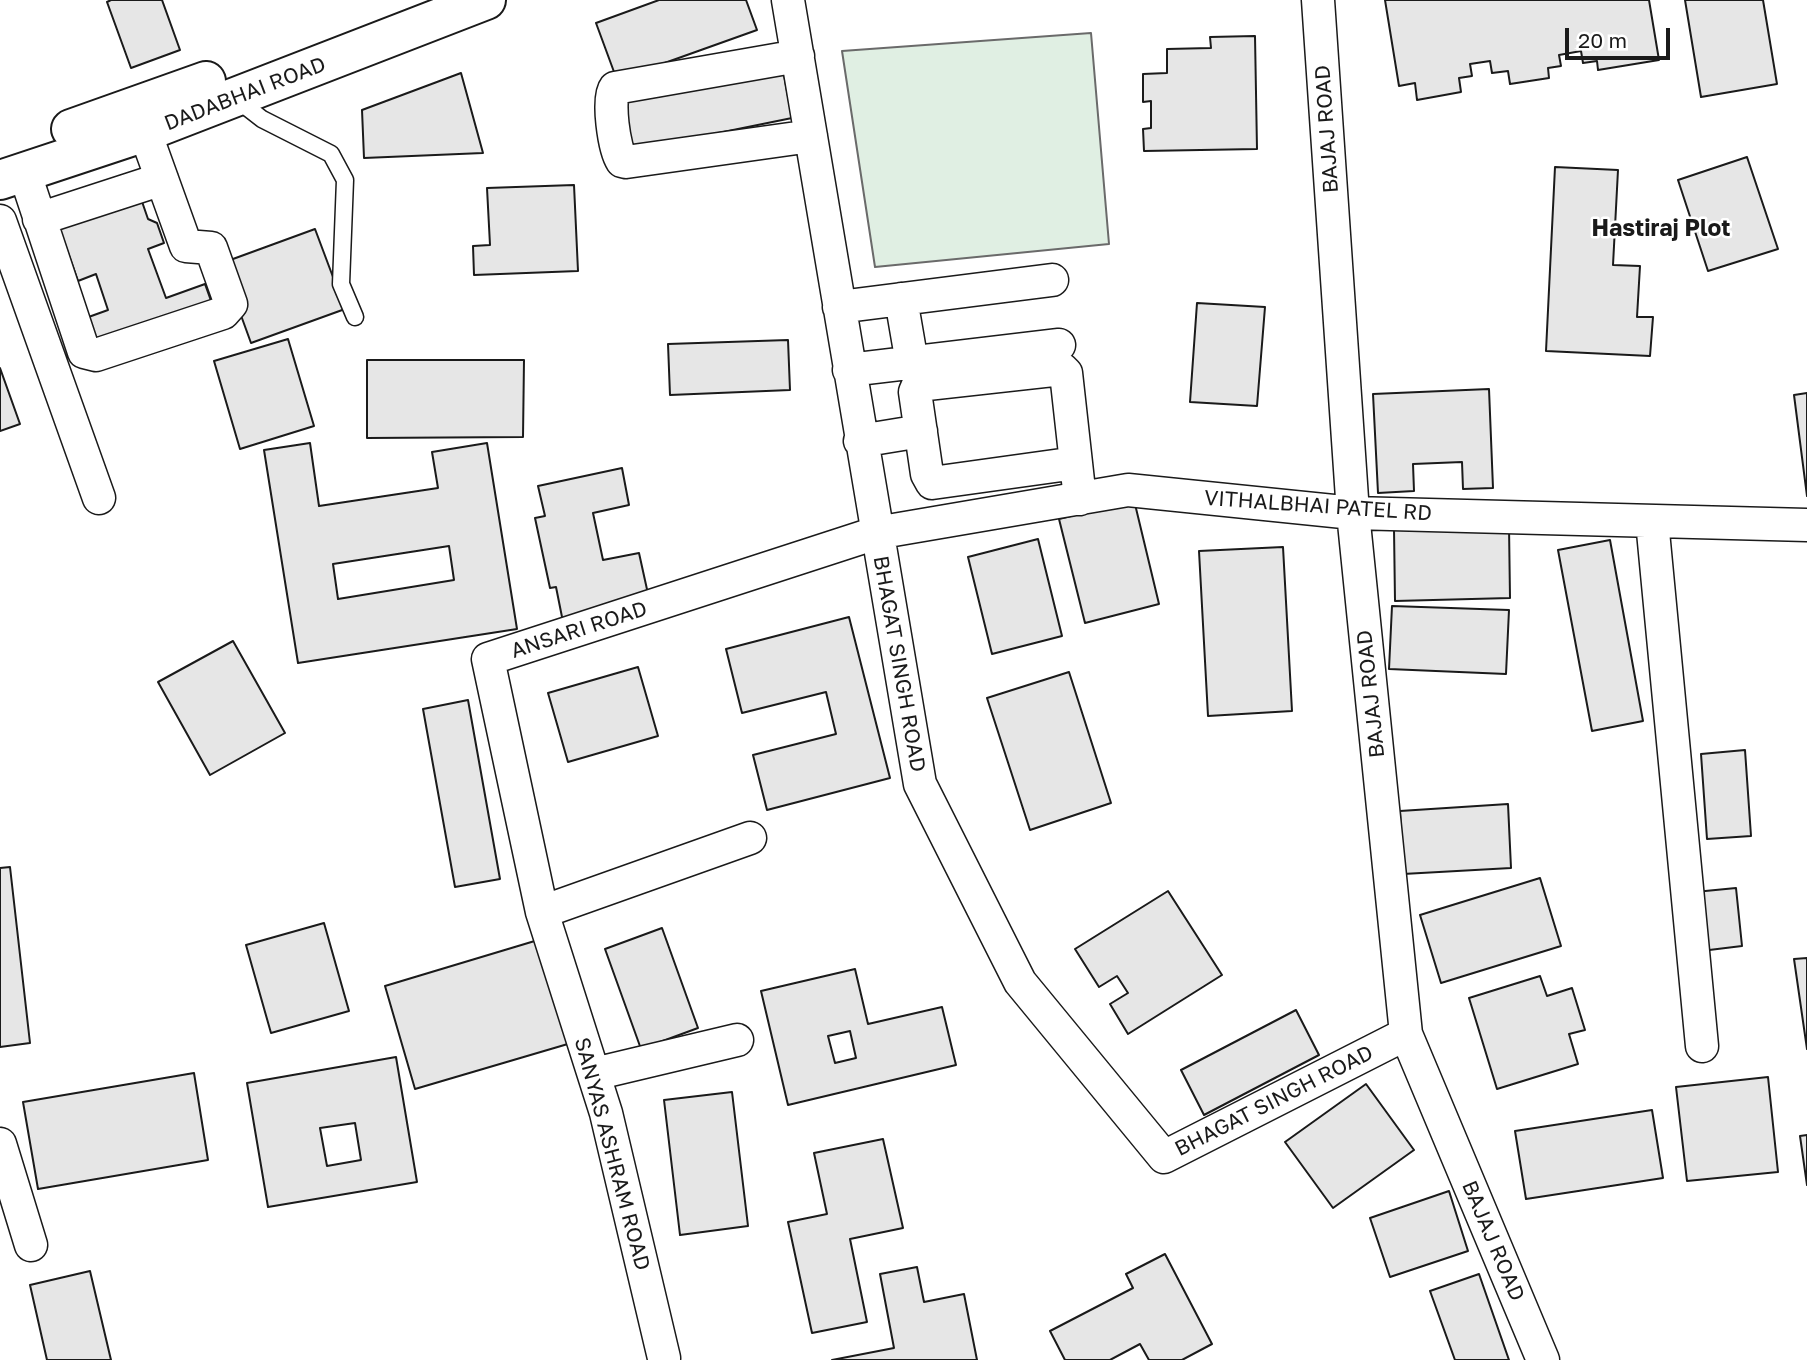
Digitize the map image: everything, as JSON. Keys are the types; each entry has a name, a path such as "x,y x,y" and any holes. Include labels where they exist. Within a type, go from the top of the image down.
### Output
{"main road":[{"name":"DADABHAI ROAD","path":"8,169 415,0"},
{"name":"DADABHAI ROAD","path":"8,169 145,132 486,0"}],"street":[{"name":"BHAGAT SINGH ROAD","path":"788,0 791,57 803,137 838,307 920,784 1020,982 1164,1157 1406,1034"},
{"name":"BAJAJ ROAD","path":"1318,0 1353,513 1406,1034 1543,1360"},
{"path":"791,57 615,88 610,96 617,152 622,161 626,162 803,137"},
{"path":"8,169 39,219 78,340 84,352 96,355 230,308 211,248 186,246 145,132"},
{"path":"39,219 162,179"},
{"path":"0,221 99,498"},
{"path":"838,307 1052,280"},
{"path":"901,299 912,363"},
{"path":"46,352 78,340"},
{"path":"849,370 1059,345"},
{"path":"1076,463 932,483 927,474 915,392 918,385 1056,368 1066,373 1076,463 1080,499"},
{"path":"860,441 921,431"},
{"path":"1002,473 1008,511"},
{"name":"VITHALBHAI PATEL RD","path":"876,533 1128,490 1353,513 1807,525"},
{"path":"1652,521 1702,1046"},
{"name":"ANSARI ROAD","path":"542,912 488,659 876,533"},
{"path":"542,912 751,838"},
{"name":"SANYAS ASHRAM ROAD","path":"542,912 606,1113 664,1358"},
{"path":"594,1074 737,1040"},
{"path":"0,1144 31,1245"}],"lane":[{"path":"235,98 262,119 331,154 341,172 345,180 341,284 355,317"}],"green space":[{"path":"1091,33 1109,244 875,267 842,51"}],"building":[{"path":"162,0 180,50 131,68 107,2"},
{"path":"659,0 746,0 757,30 617,80 596,23"},
{"path":"1385,0 1649,0 1659,60 1598,70 1597,61 1583,63 1581,51 1559,55 1561,66 1548,68 1549,78 1510,84 1508,71 1492,73 1490,61 1470,64 1472,76 1459,78 1461,92 1417,100 1415,83 1399,86"},
{"path":"1685,0 1763,0 1777,84 1701,97"},
{"path":"1255,36 1257,149 1144,151 1143,129 1151,128 1151,101 1143,102 1143,74 1167,73 1167,49 1211,48 1210,37"},
{"path":"782,64 792,118 625,152 614,98"},
{"path":"461,73 483,153 364,158 362,110"},
{"path":"1747,157 1778,249 1708,271 1678,180"},
{"path":"1555,167 1618,170 1613,265 1640,266 1637,317 1653,317 1650,356 1546,351"},
{"path":"574,185 578,271 474,275 473,246 490,245 487,188"},
{"path":"138,190 148,219 157,223 164,243 148,249 166,298 205,284 215,312 95,353 83,319 108,310 96,274 78,281 55,216"},
{"path":"315,229 345,309 251,343 222,263"},
{"path":"1197,303 1265,307 1257,406 1190,402"},
{"path":"288,339 314,426 240,449 214,361"},
{"path":"788,340 790,390 670,395 668,344"},
{"path":"367,360 524,360 523,437 367,438"},
{"path":"0,368 20,424 0,431"},
{"path":"1489,389 1493,488 1463,489 1462,462 1413,464 1414,491 1378,493 1373,394"},
{"path":"1807,393 1807,496 1794,395"},
{"path":"310,443 319,506 438,488 432,452 487,443 517,629 298,663 264,450","holes":["449,546 454,580 338,599 333,564"]},
{"path":"622,468 629,505 593,513 603,560 639,553 650,603 563,622 556,587 550,588 535,518 545,516 538,486"},
{"path":"1134,500 1159,604 1085,623 1059,519"},
{"path":"1509,526 1510,598 1395,601 1394,529"},
{"path":"1038,539 1062,636 992,654 968,557"},
{"path":"1610,540 1643,721 1592,731 1558,550"},
{"path":"1283,547 1292,711 1208,716 1199,551"},
{"path":"1392,606 1509,610 1506,674 1389,669"},
{"path":"849,617 890,778 767,810 753,755 836,734 826,692 742,713 726,649"},
{"path":"233,641 285,733 210,775 158,682"},
{"path":"638,667 658,736 568,762 548,693"},
{"path":"1069,672 1111,803 1030,830 987,698"},
{"path":"468,700 500,879 455,887 423,709"},
{"path":"1745,750 1751,836 1707,839 1701,754"},
{"path":"1508,804 1511,868 1403,874 1400,811"},
{"path":"10,867 30,1043 0,1047 0,868"},
{"path":"1540,878 1561,946 1441,983 1420,915"},
{"path":"1736,888 1742,946 1701,951 1695,892"},
{"path":"1168,891 1222,975 1128,1034 1110,1004 1128,993 1117,976 1099,987 1075,949"},
{"path":"324,923 349,1011 271,1033 246,945"},
{"path":"662,928 698,1028 641,1049 605,949"},
{"path":"548,937 578,1041 415,1089 385,986"},
{"path":"1807,958 1807,1049 1794,959"},
{"path":"855,969 868,1024 942,1007 956,1065 788,1105 761,991","holes":["850,1031 856,1058 835,1063 828,1036"]},
{"path":"1540,976 1547,996 1572,988 1585,1030 1569,1034 1578,1064 1497,1089 1469,998"},
{"path":"1296,1010 1319,1055 1204,1115 1181,1070"},
{"path":"396,1057 417,1182 268,1207 247,1083","holes":["355,1123 361,1160 327,1166 320,1128"]},
{"path":"194,1073 208,1160 38,1189 23,1102"},
{"path":"1768,1077 1778,1172 1687,1181 1676,1087"},
{"path":"1366,1084 1414,1150 1333,1208 1285,1142"},
{"path":"732,1092 748,1226 680,1235 664,1100"},
{"path":"1652,1110 1663,1178 1526,1199 1515,1131"},
{"path":"1807,1135 1807,1185 1800,1136"},
{"path":"883,1139 903,1228 850,1239 867,1322 812,1333 788,1222 827,1214 814,1153"},
{"path":"1449,1191 1468,1251 1390,1277 1370,1218"},
{"path":"1165,1254 1212,1344 1182,1360 1149,1360 1140,1344 1110,1360 1065,1360 1050,1331 1133,1288 1126,1274"},
{"path":"917,1267 924,1302 964,1294 977,1360 832,1360 894,1348 880,1274"},
{"path":"90,1271 111,1360 47,1360 30,1285"},
{"path":"1479,1274 1509,1360 1455,1360 1430,1291"}],"district":[{"name":"Hastiraj Plot","path":"1661,229"}]}
